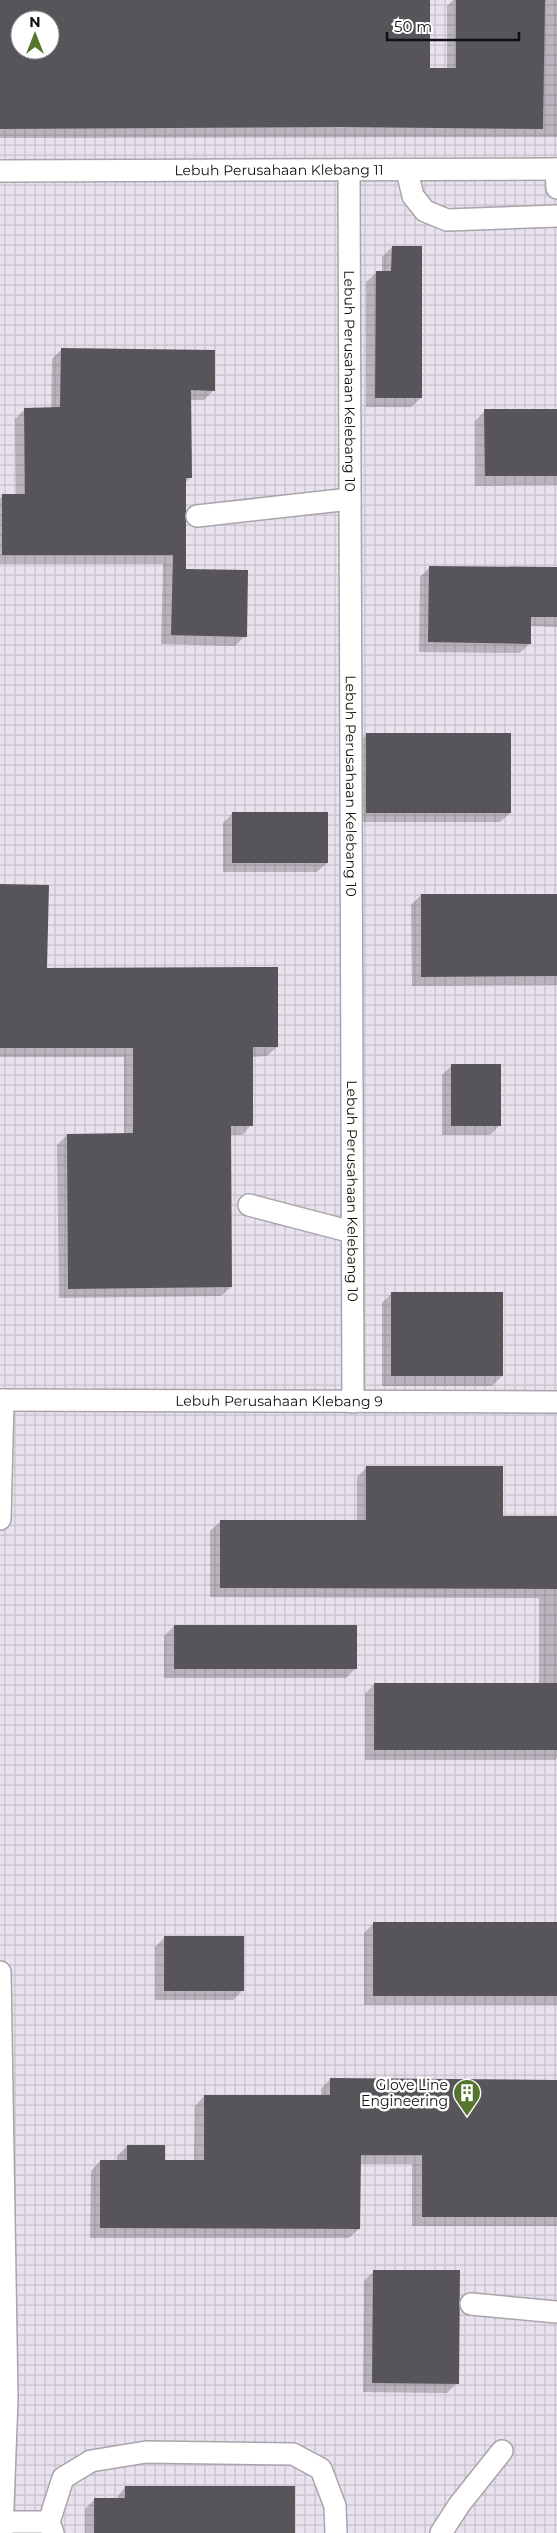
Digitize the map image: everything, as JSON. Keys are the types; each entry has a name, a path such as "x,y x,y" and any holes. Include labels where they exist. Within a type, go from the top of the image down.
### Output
{"street":[{"name":"Lebuh Perusahaan Klebang 11","path":"0,171 407,171 557,176"},
{"name":"Lebuh Perusahaan Kelebang 10","path":"349,171 352,1402"},
{"path":"407,171 413,196 425,211 447,220 557,216"},
{"path":"197,516 350,499"},
{"path":"249,1205 352,1232"},
{"path":"0,1519 2,1400"},
{"name":"Lebuh Perusahaan Klebang 9","path":"2,1400 557,1402"},
{"path":"0,1972 7,2398 2,2527 51,2527 63,2478 91,2461 146,2452 294,2454 321,2468 335,2506 336,2533"},
{"path":"470,2304 557,2312"},
{"path":"441,2533 459,2505 502,2451"}],"shaded area":[{"path":"0,0 557,0 557,2533 0,2533"}],"building":[{"path":"0,0 430,0 430,68 456,68 456,0 545,0 543,129 342,127 0,129"},
{"path":"392,246 422,246 422,398 375,398 376,271 391,271"},
{"path":"61,348 215,350 215,391 191,390 192,478 186,478 186,569 248,570 247,637 171,635 173,555 2,555 2,494 25,494 24,408 60,407"},
{"path":"484,409 557,409 557,476 485,476"},
{"path":"429,566 557,567 557,617 531,617 531,644 428,642"},
{"path":"366,733 511,733 511,813 366,813"},
{"path":"232,812 328,812 328,863 232,863"},
{"path":"0,884 49,885 47,968 278,967 278,1047 253,1047 253,1126 231,1126 232,1287 68,1289 67,1134 133,1133 133,1048 0,1048"},
{"path":"421,894 557,894 557,976 421,977"},
{"path":"451,1064 501,1064 501,1126 451,1126"},
{"path":"391,1292 503,1292 503,1376 391,1376"},
{"path":"366,1466 503,1466 503,1516 557,1516 557,1589 220,1588 220,1520 366,1520"},
{"path":"174,1625 357,1625 357,1669 174,1669"},
{"path":"374,1683 557,1683 557,1750 374,1750"},
{"path":"373,1922 557,1922 557,1996 373,1996"},
{"path":"164,1936 244,1936 244,1991 164,1991"},
{"path":"330,2078 557,2080 557,2217 422,2217 422,2155 361,2155 360,2229 100,2228 100,2160 127,2160 127,2145 165,2145 165,2160 204,2160 204,2095 330,2095"},
{"path":"373,2270 460,2270 459,2384 372,2383"},
{"path":"125,2486 295,2486 295,2533 94,2533 94,2498 125,2498"}],"place":[{"name":"Glove Line Engineering","path":"467,2117"}]}
